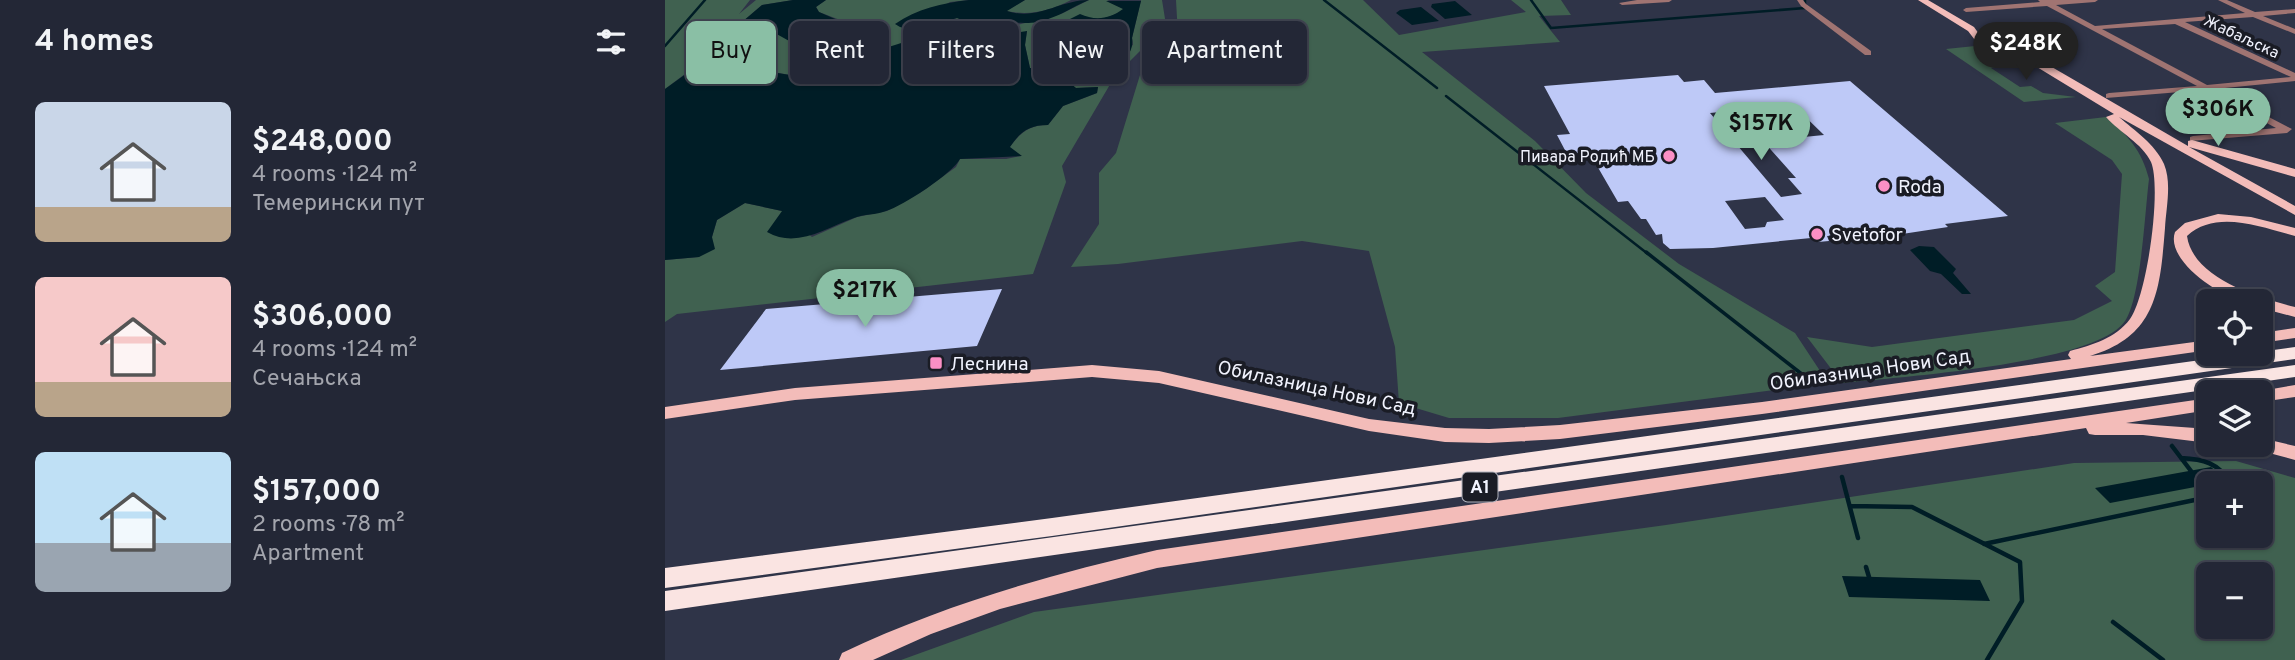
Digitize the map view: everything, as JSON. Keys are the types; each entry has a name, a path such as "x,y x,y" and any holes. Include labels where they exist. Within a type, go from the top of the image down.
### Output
{"highway":[{"name":"A1","path":"665,578 1052,527 2295,353"},
{"name":"A1","path":"665,601 2295,371"}],"main road":[{"path":"1922,0 1971,29 1981,43 1998,42"},
{"path":"1931,0 2117,115 2295,219"},
{"path":"2117,115 2211,151 2295,173"},
{"path":"2117,115 2295,211"},
{"path":"2020,371 2096,349 2120,338 2140,318 2151,295 2160,201 2159,169 2143,144 2117,115"},
{"path":"2231,289 2216,282 2193,265 2181,248 2180,235 2193,223 2225,219 2256,222 2295,232"},
{"path":"2273,306 2295,312"},
{"path":"2273,336 2295,333"},
{"name":"Обилазница Нови Сад","path":"665,413 795,394 1054,372 1106,371 1159,377 1369,425 1445,435 1489,436 1560,432 1762,408 2196,347"},
{"path":"2273,394 2295,391"},
{"path":"849,660 918,630 1019,594 1157,559 2196,406"},
{"path":"2043,428 2143,429 2196,435"},
{"path":"2273,447 2295,453"}],"street":[{"path":"1622,3 1669,0"},
{"path":"1966,10 2095,0"},
{"path":"2221,0 2295,32"},
{"path":"2044,2 2291,129"},
{"path":"1804,4 1868,53"},
{"path":"2093,28 2295,11"},
{"name":"Жабаљска","path":"2176,21 2295,77"},
{"path":"2109,96 2295,77"},
{"path":"2193,139 2291,129"}],"green space":[{"path":"665,0 750,0 739,14 756,0 793,0 762,5 743,21 686,21 686,73 665,89"},
{"path":"826,0 969,0 950,2 916,21 903,21 903,71 889,59 889,21 834,21 840,20 819,12 816,7"},
{"path":"1025,0 1071,0 1040,12 1006,11"},
{"path":"1089,0 1109,0 1107,1 1124,9 1103,18 1080,15 1078,21 1033,21 1061,14"},
{"path":"1141,0 1162,0 1165,21 1142,21 1142,49 1128,63 1128,48 1133,45 1132,38"},
{"path":"1176,0 1363,0 1399,35 1526,12 1511,0 1561,0 1571,15 1539,16 1560,42 1422,52 1535,141 1586,193 1679,264 1795,333 1828,383 1558,418 1449,418 1399,403 1395,347 1369,251 1302,241 1118,264 1071,267 1099,224 1099,173 1116,153 1142,68 1142,84 1307,84 1307,21 1177,21"},
{"path":"1033,21 1033,68 1030,68 1025,45 1027,31 1019,36 1019,24"},
{"path":"790,29 790,75 776,73 776,31"},
{"path":"1975,46 2007,54 2009,65 1991,68 2020,87 2031,86 2043,93 2076,97 2024,102 1946,49"},
{"path":"1070,84 1110,84 1062,166 1066,182 1033,274 677,314 665,322 665,260 699,257 712,237 717,220 745,203 782,211 812,237 857,217 887,211 920,193 956,167 960,159 1006,159 1021,156 1009,148 1022,134 1030,128 1048,125 1063,106 1097,93 1098,87 1076,88"},
{"path":"2106,117 2133,144 2149,179 2139,274 2125,321 2107,336 2077,348 2038,358 1948,372 1842,383 1807,337 1872,347 2074,320 2112,301 2095,286 2115,272 2122,174 2112,160 2055,123"},
{"path":"2236,461 2271,471 2196,471 2196,548 2273,548 2273,472 2295,478 2295,660 901,660 1034,612 1666,525 2074,463"}],"water":[{"path":"793,0 826,0 816,7 819,12 840,21 790,21 790,41 776,34 776,21 743,21 762,5"},
{"path":"969,0 1025,0 1007,11 1029,14 1089,0 1058,15 1033,22 965,21 957,18 948,21 903,21 903,28 895,24 912,14"},
{"path":"1106,1 1141,1 1132,48 1128,54 1128,21 1066,21 1080,14 1102,18 1123,9"},
{"path":"1455,1 1472,15 1445,19 1431,7 1432,4"},
{"path":"1421,7 1439,21 1412,25 1396,13 1400,10"},
{"path":"1027,31 1025,45 1030,68 1033,68 1033,84 1098,87 1097,93 1063,106 1048,125 1035,126 1021,133 1010,147 1022,156 960,159 938,180 894,208 858,217 811,235 789,238 767,232 782,211 745,203 717,220 712,237 715,249 699,257 665,260 665,89 686,74 686,84 776,84 776,73 790,75 790,84 889,84 889,47 903,42 903,84 1019,84 1019,32"},
{"path":"1919,246 1934,247 1956,269 1953,273 1971,294 1962,294 1941,274 1930,271 1910,250"},
{"path":"2211,467 2216,471 2196,471 2196,487 2110,503 2095,488"},
{"path":"1842,576 1980,580 1990,601 1849,597"}],"building":[{"path":"1678,75 1684,82 1704,80 1715,93 1850,81 2008,216 1945,224 1948,227 1889,236 1851,238 1848,234 1827,236 1829,241 1818,242 1811,238 1713,248 1670,249 1663,243 1662,234 1656,235 1646,219 1641,219 1628,201 1618,202 1589,152 1567,154 1557,135 1570,134 1544,86","holes":["1791,103 1824,135 1763,141 1796,178 1788,178 1802,194 1781,197 1710,113 1731,111 1728,108","1765,197 1784,220 1767,222 1765,227 1745,229 1725,201"]},
{"path":"1002,289 977,346 720,370 766,309"}],"waterway":[{"path":"665,46 705,0"},
{"path":"1324,0 1437,88"},
{"path":"1531,0 1551,28 1805,8 1805,0"},
{"path":"1446,96 1648,254"},
{"path":"1646,252 1803,375"},
{"path":"2172,446 2181,458"},
{"path":"2181,458 2210,463 2221,471"},
{"path":"2181,458 2191,471"},
{"path":"1842,477 1858,538"},
{"path":"1984,544 2196,500"},
{"path":"1850,506 1912,507 1984,544"},
{"path":"1984,544 2020,562 2022,601 1987,660"},
{"path":"1866,567 1869,577"},
{"path":"2113,622 2163,660"}],"place":[{"name":"Пивара Родић МБ","path":"1669,156"},
{"name":"Roda","path":"1884,186"},
{"name":"Svetofor","path":"1817,234"},
{"name":"Леснина","path":"936,363"}]}
